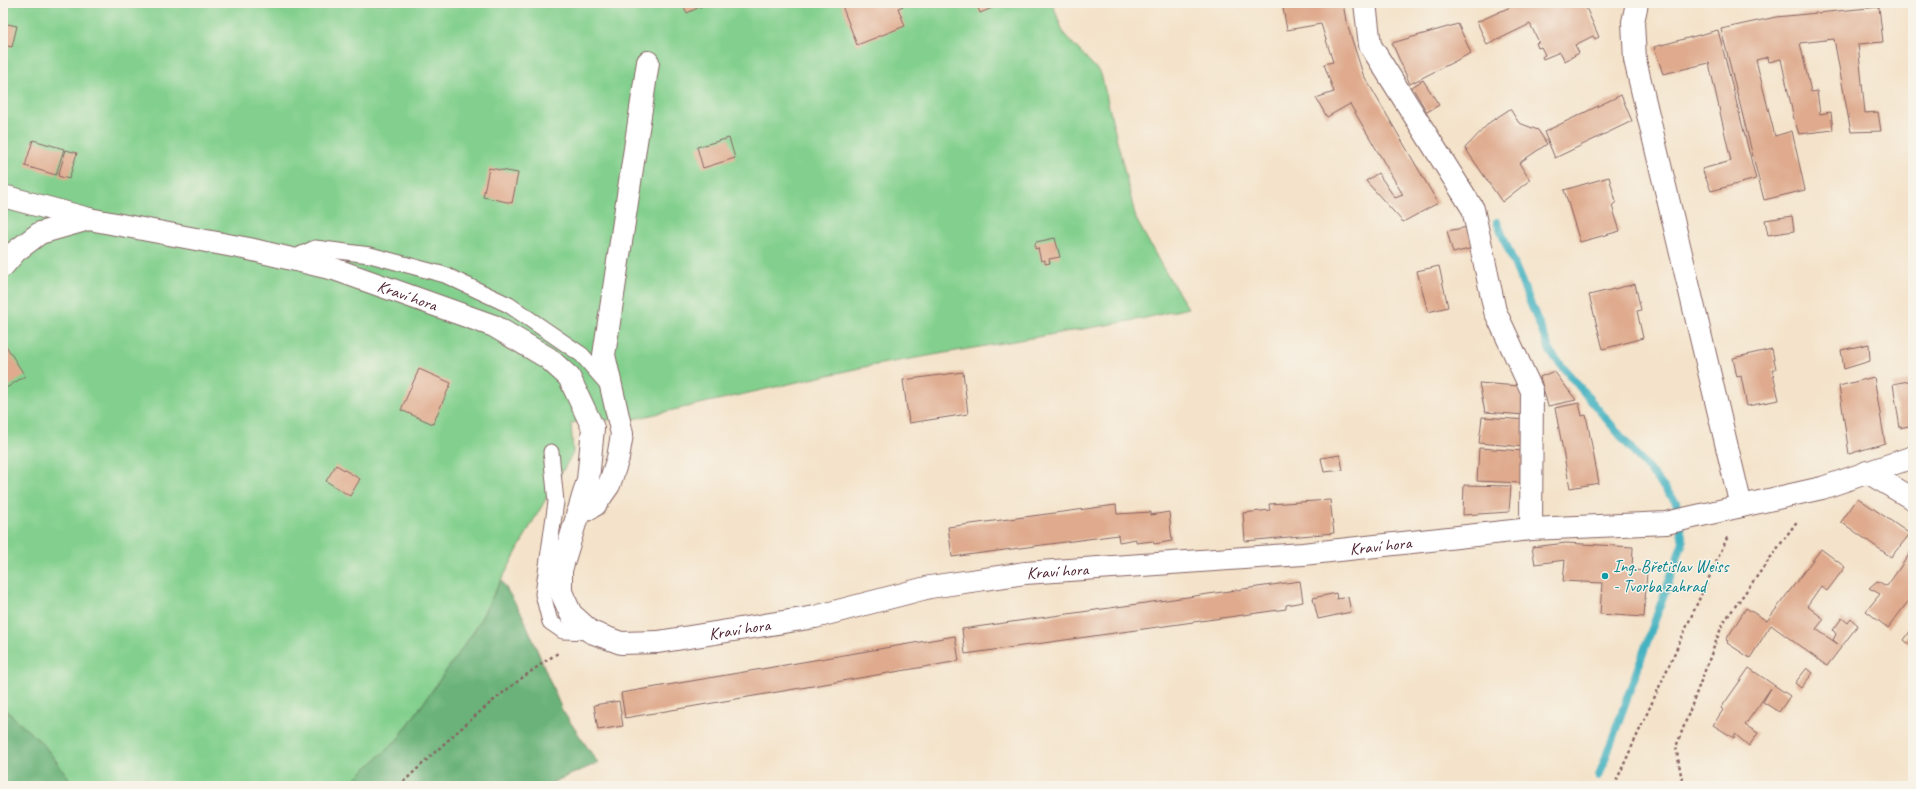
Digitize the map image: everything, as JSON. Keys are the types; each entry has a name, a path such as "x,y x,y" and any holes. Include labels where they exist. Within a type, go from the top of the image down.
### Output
{"street":[{"path":"1365,3 1370,45 1473,209 1496,311 1532,392 1531,529"},
{"path":"1636,3 1633,22 1635,60 1741,506"},
{"path":"577,515 595,505 609,485 618,458 622,434 604,355 648,62"},
{"name":"Kraví hora","path":"3,196 89,220 241,248 334,269 494,326 548,358 569,376 593,428 588,480 561,570 561,592 571,614 591,632 621,643 658,642 815,617 930,587 1025,573 1303,554 1531,529 1666,523 1822,488 1913,457"},
{"name":"Kraví hora","path":"3,266 16,251 40,233 89,220"},
{"path":"1868,472 1913,499"}],"lane":[{"path":"291,259 315,248 370,255 445,275 509,305 582,355 613,391"},
{"path":"551,452 556,502 543,594 550,622 563,631 591,632"}],"path":[{"path":"1683,786 1676,747 1723,623 1822,488"},
{"path":"1614,786 1741,506"},
{"path":"399,786 475,717 529,673 591,632"}],"green space":[{"path":"3,3 1052,3 1064,34 1101,74 1136,219 1163,268 1188,308 1141,319 864,367 629,420 589,420 571,423 573,453 532,523 475,630 398,739 347,786 75,786 43,744 17,721 3,706"},
{"path":"501,580 523,616 562,710 598,763 544,786 347,786 398,739 475,630"},
{"path":"3,706 17,721 43,744 75,786 3,786"}],"building":[{"path":"682,3 708,3 687,13"},
{"path":"841,3 911,3 898,8 905,26 857,45"},
{"path":"976,3 1004,3 980,13"},
{"path":"1282,3 1343,3 1346,21 1363,74 1438,203 1403,222 1366,181 1378,173 1395,198 1403,195 1350,104 1327,117 1316,98 1334,92 1324,64 1333,62 1321,24 1287,30"},
{"path":"1519,3 1584,3 1599,37 1595,39 1593,36 1575,45 1579,53 1565,61 1560,52 1543,59 1542,57 1545,55 1541,47 1538,48 1536,43 1539,42 1530,24 1487,45 1477,22"},
{"path":"1879,7 1883,42 1858,44 1865,113 1878,112 1881,131 1851,132 1834,39 1800,43 1811,92 1817,91 1820,114 1831,112 1833,130 1799,134 1794,119 1781,59 1769,62 1768,57 1756,60 1775,136 1792,131 1805,190 1764,200 1721,29 1776,17"},
{"path":"3,23 17,26 12,47 3,45"},
{"path":"1458,24 1471,53 1410,84 1392,43"},
{"path":"1718,30 1756,179 1711,191 1702,169 1731,161 1709,63 1663,74 1654,47"},
{"path":"1423,80 1439,105 1427,112 1412,87"},
{"path":"1621,95 1632,121 1555,158 1544,132"},
{"path":"1510,109 1519,123 1538,130 1547,144 1519,163 1530,180 1502,202 1465,148 1490,122"},
{"path":"729,138 735,158 703,168 697,147"},
{"path":"33,140 64,149 56,175 25,166"},
{"path":"66,150 77,153 69,179 58,176"},
{"path":"489,168 518,173 512,203 483,197"},
{"path":"1609,177 1616,202 1612,206 1620,231 1580,242 1564,190"},
{"path":"1792,216 1794,231 1768,235 1765,220"},
{"path":"1468,227 1473,248 1453,253 1447,231"},
{"path":"1055,238 1060,257 1049,259 1050,263 1045,264 1045,260 1041,261 1038,248 1035,249 1036,242"},
{"path":"1439,266 1448,307 1428,312 1417,271"},
{"path":"1635,284 1641,310 1637,311 1643,338 1603,349 1589,295"},
{"path":"3,341 25,376 3,390"},
{"path":"1869,344 1870,361 1844,369 1841,350"},
{"path":"1772,349 1776,369 1772,369 1779,400 1747,406 1741,376 1737,377 1733,358"},
{"path":"419,369 451,383 433,424 401,410"},
{"path":"1554,371 1576,400 1548,406 1540,377"},
{"path":"963,372 968,414 909,423 903,380"},
{"path":"1874,377 1885,443 1849,454 1839,386"},
{"path":"1913,380 1913,425 1900,428 1893,384"},
{"path":"1479,383 1519,386 1525,415 1485,412"},
{"path":"1579,403 1582,416 1586,415 1599,483 1570,488 1555,408"},
{"path":"1482,417 1528,420 1525,447 1479,443"},
{"path":"1479,448 1524,451 1521,483 1477,481"},
{"path":"1340,455 1343,470 1324,472 1321,458"},
{"path":"336,465 360,479 350,496 326,481"},
{"path":"1464,485 1511,486 1509,512 1463,515"},
{"path":"1858,498 1910,534 1891,557 1841,522"},
{"path":"1330,500 1334,533 1245,541 1243,513 1270,510 1269,504"},
{"path":"1116,505 1117,514 1151,512 1151,515 1169,512 1172,541 1154,544 1153,541 1136,543 1136,539 1119,542 1118,535 952,557 948,527"},
{"name":"Ing. Břetislav Weiss - Tvorba zahrad","path":"1566,543 1633,547 1632,570 1647,571 1644,617 1600,614 1602,583 1563,581 1565,560 1535,564 1532,547"},
{"path":"1821,549 1845,567 1827,591 1821,586 1807,606 1824,619 1816,629 1839,645 1833,640 1836,634 1833,630 1842,618 1848,623 1851,619 1858,625 1827,666 1771,625 1750,658 1727,643 1728,641 1726,640 1746,608 1767,621"},
{"path":"1913,549 1913,595 1888,628 1866,611 1880,594 1869,588 1877,581 1887,586"},
{"path":"1300,581 1303,602 1286,605 1286,609 965,654 962,629"},
{"path":"1336,593 1337,599 1348,597 1351,612 1318,619 1313,598"},
{"path":"1913,627 1913,645 1912,647 1904,640"},
{"path":"955,636 959,661 625,718 621,693"},
{"path":"1749,668 1790,696 1779,712 1763,702 1771,688 1745,725 1758,733 1749,746 1735,734 1734,738 1713,725 1723,710 1721,708"},
{"path":"1807,668 1813,673 1801,688 1795,683"},
{"path":"619,701 623,726 598,730 594,705"}],"waterway":[{"path":"1497,222 1551,353 1676,502 1683,542 1599,776"}],"place":[{"name":"Ing. Břetislav Weiss - Tvorba zahrad","path":"1605,576"}]}
